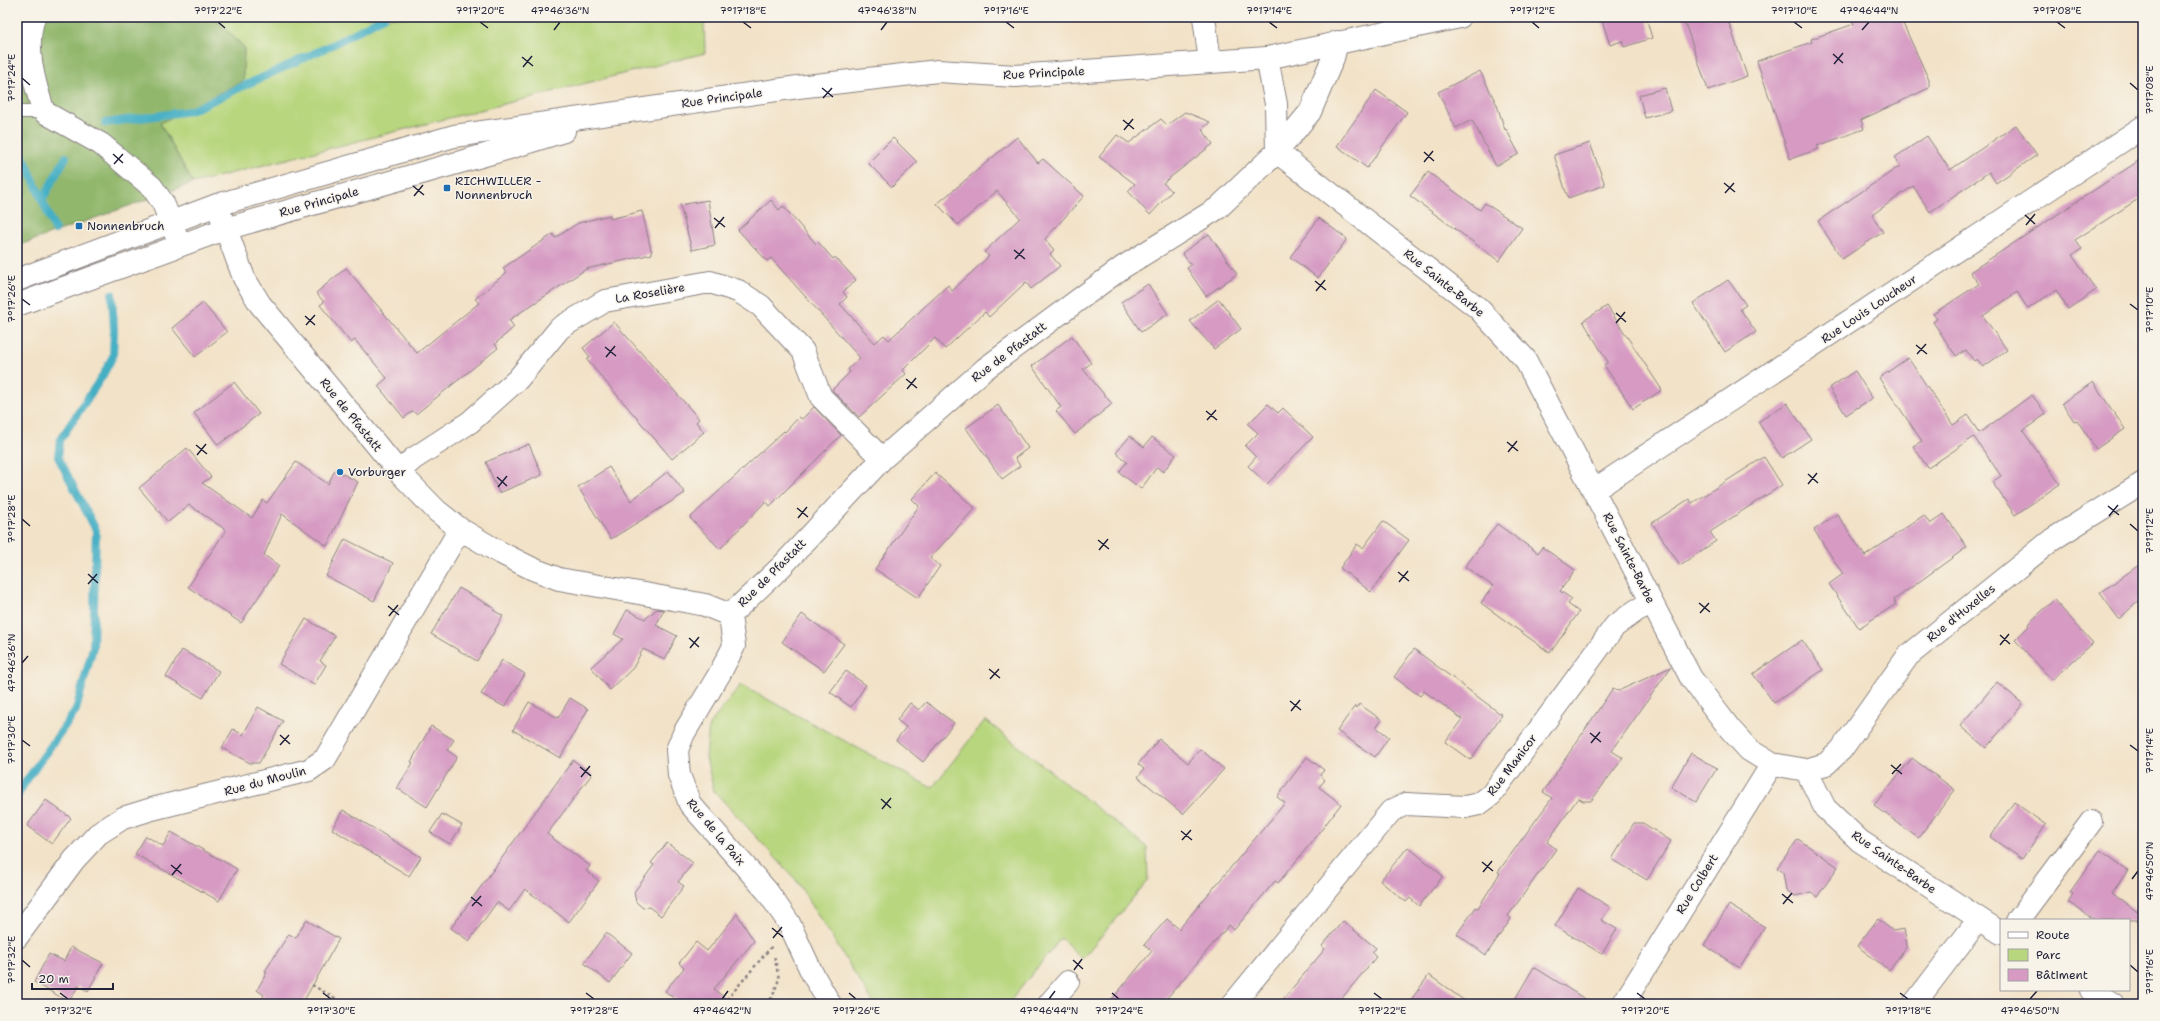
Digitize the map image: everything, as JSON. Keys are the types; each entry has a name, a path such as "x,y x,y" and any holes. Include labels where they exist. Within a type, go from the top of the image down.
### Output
{"street":[{"path":"34,17 30,28 33,79 44,112 101,144 152,187 163,203 172,221 180,245"},
{"path":"1204,17 1210,62"},
{"name":"Rue Principale","path":"17,280 217,205 454,136 798,87 938,72 1015,76 1266,58 1460,17"},
{"name":"Rue de Pfastatt","path":"217,205 224,229 244,278 260,304 399,472 437,511 460,529 506,556 558,579 705,605 730,615 781,567 882,459 986,368 1123,267 1218,208 1276,152 1310,112 1333,58 1337,42"},
{"path":"1266,58 1276,104 1276,152"},
{"name":"Rue Principale","path":"17,305 224,229 506,149 626,111"},
{"name":"Rue Louis Loucheur","path":"1594,490 2143,127"},
{"name":"Rue Sainte-Barbe","path":"1276,152 1478,308 1525,359 1691,678 1730,729 1749,750 1772,764 1806,770 1825,808 1860,841 2000,932"},
{"name":"La Roselière","path":"399,472 413,459 470,422 518,379 560,328 566,324 605,301 710,282 738,291 761,306 803,351 821,397 882,459"},
{"name":"Rue d'Huxelles","path":"1806,770 1826,764 1841,750 1908,656 2053,539 2143,483"},
{"name":"Rue du Moulin","path":"17,937 74,860 98,834 124,818 152,809 309,770 324,758 460,529"},
{"name":"Rue Manicor","path":"1238,1002 1391,811 1406,804 1465,807 1479,804 1491,795 1615,626 1637,610 1652,603"},
{"name":"Rue de la Paix","path":"730,615 734,646 720,673 684,732 677,750 678,775 690,804 767,891 789,923 812,973 830,1004"},
{"name":"Rue Colbert","path":"1623,1004 1772,764"},
{"path":"2019,919 2091,822"},
{"path":"1914,1004 1979,919"},
{"name":"Rue de la Paix","path":"812,973 822,1004"},
{"path":"1049,1004 1068,982"},
{"path":"2093,991 2113,1004"}],"lane":[{"path":"17,112 44,112"}],"path":[{"path":"2136,17 2143,28"},
{"path":"723,1004 773,946 789,923"},
{"path":"759,1004 772,998 779,979 773,946"},
{"path":"312,985 340,1002"}],"green space":[{"path":"42,17 213,17 244,47 243,81 160,123 193,183 17,246 17,18 39,21"},
{"path":"213,17 675,17 678,20 704,17 705,53 193,183 160,123 243,81 244,47"},
{"path":"741,685 932,788 985,720 1147,847 1148,880 1082,959 1061,938 1008,1004 874,1004 796,880 714,791 706,758 709,725"}],"building":[{"path":"1601,17 1646,17 1652,38 1624,47 1622,41 1610,45"},
{"path":"1683,17 1727,17 1747,76 1708,90"},
{"path":"1850,17 1900,17 1929,80 1929,88 1861,120 1864,129 1817,146 1819,149 1790,159 1757,61 1812,42 1811,39 1854,24"},
{"path":"1480,71 1497,105 1505,130 1506,129 1519,154 1496,166 1472,120 1456,128 1438,92"},
{"path":"1665,88 1671,111 1645,118 1639,95"},
{"path":"1376,90 1407,112 1367,168 1337,146"},
{"path":"1185,112 1210,122 1202,129 1213,144 1163,183 1172,191 1150,215 1128,191 1135,184 1099,157 1117,135 1129,143 1161,119 1167,125"},
{"path":"2016,125 2037,155 1996,183 1989,172 1930,212 1913,186 1872,215 1883,232 1842,259 1818,221 1900,166 1894,158 1927,136 1950,170"},
{"path":"1017,137 1038,163 1043,159 1084,196 1045,239 1054,250 1050,254 1060,266 1031,289 1026,282 989,317 985,312 945,349 935,338 903,370 906,374 859,417 832,390 850,372 848,369 860,358 771,258 767,261 738,230 771,200 779,210 783,206 816,244 818,242 833,259 835,257 856,280 843,292 847,297 840,304 875,343 884,335 889,340 948,285 952,291 989,256 984,252 1020,218 997,191 958,225 937,204"},
{"path":"893,138 917,162 892,187 868,163"},
{"path":"1590,143 1605,185 1568,198 1554,155"},
{"path":"2143,158 2143,196 2075,240 2082,249 2072,255 2096,290 2068,309 2056,290 2028,309 2017,292 1983,316 2007,350 1983,367 1977,359 1974,361 1966,350 1956,356 1933,322 1937,319 1933,314 1979,284 1970,272"},
{"path":"1428,172 1480,210 1485,203 1522,228 1499,261 1410,196"},
{"path":"708,200 715,245 692,250 680,205"},
{"path":"642,211 652,254 586,269 509,320 514,327 495,344 498,348 416,414 413,411 404,418 378,386 387,378 355,340 351,343 320,305 324,302 316,293 346,268 417,353 479,303 475,299 506,273 503,268 553,234 555,238 578,223 610,215 610,219"},
{"path":"1319,218 1347,239 1318,278 1290,257"},
{"path":"1209,234 1237,274 1206,296 1187,268 1191,265 1182,253"},
{"path":"1728,280 1746,305 1740,309 1756,332 1725,352 1693,303"},
{"path":"1148,284 1168,314 1141,332 1121,302"},
{"path":"1219,299 1241,329 1214,349 1190,321"},
{"path":"203,303 227,332 195,357 172,328"},
{"path":"1607,306 1662,390 1633,409 1604,365 1608,362 1583,321"},
{"path":"614,322 699,419 696,422 704,432 672,459 587,360 590,357 583,348"},
{"path":"1072,336 1091,363 1083,369 1112,404 1075,434 1056,411 1061,407 1032,366"},
{"path":"1908,358 1953,425 1968,415 1979,433 2032,395 2046,414 2023,431 2060,484 2015,515 1992,482 2001,476 1974,437 1928,468 1913,446 1922,441 1879,378"},
{"path":"1855,371 1872,398 1846,415 1829,388"},
{"path":"234,382 259,414 218,445 194,413"},
{"path":"2093,382 2125,429 2096,449 2077,420 2074,421 2062,403"},
{"path":"1787,403 1811,439 1782,458 1758,422"},
{"path":"1268,404 1278,413 1283,408 1313,437 1267,484 1248,466 1256,457 1245,446 1258,433 1248,424"},
{"path":"998,405 1028,448 1015,458 1020,466 1002,479 966,428"},
{"path":"814,407 841,435 770,506 766,501 720,549 690,518 784,431 785,432 799,417 802,419"},
{"path":"1130,436 1144,447 1152,437 1176,455 1163,472 1157,467 1141,489 1119,472 1127,462 1116,453"},
{"path":"529,444 542,475 499,493 486,462"},
{"path":"187,448 211,477 202,483 252,518 263,500 267,503 296,462 328,484 335,470 358,482 327,546 282,514 264,555 279,566 241,623 188,587 226,530 189,505 168,522 139,488"},
{"path":"1764,457 1782,485 1710,532 1716,541 1680,565 1652,523 1689,499 1692,503"},
{"path":"609,467 631,501 668,471 685,493 611,539 578,487"},
{"path":"935,473 975,508 930,558 940,566 918,598 875,569 919,506 912,499"},
{"path":"1837,514 1865,556 1924,515 1930,524 1944,514 1967,547 1894,600 1896,604 1859,628 1829,584 1843,574 1814,530"},
{"path":"1383,521 1409,540 1371,592 1340,568 1357,544 1363,548"},
{"path":"1497,524 1538,553 1542,547 1575,570 1560,591 1572,599 1568,604 1579,612 1550,653 1481,603 1493,586 1465,567"},
{"path":"345,539 393,563 374,601 326,576"},
{"path":"2143,562 2143,597 2119,619 2100,593"},
{"path":"459,588 494,608 493,610 503,616 477,661 431,634"},
{"path":"2054,600 2093,643 2052,680 2015,640 2029,626 2028,624"},
{"path":"657,609 664,610 656,625 677,636 665,659 643,649 633,668 610,690 591,667 623,639 614,634 627,610 645,619"},
{"path":"802,614 844,644 824,671 782,642"},
{"path":"306,619 335,636 320,661 326,665 314,685 279,664"},
{"path":"1802,640 1823,670 1774,703 1753,674"},
{"path":"1414,649 1502,715 1470,760 1445,742 1462,719 1424,691 1420,696 1394,677"},
{"path":"182,650 219,671 203,698 166,677"},
{"path":"502,660 525,674 505,707 481,694"},
{"path":"1671,667 1612,751 1623,758 1591,801 1583,801 1578,798 1547,842 1556,849 1508,916 1511,919 1486,955 1457,934 1476,907 1478,908 1500,873 1498,872 1552,798 1543,792 1613,688 1618,691"},
{"path":"846,671 866,685 851,707 830,692"},
{"path":"1997,682 2023,704 1986,748 1960,726"},
{"path":"570,698 588,709 560,758 513,730 529,702 558,718"},
{"path":"926,702 954,723 923,762 896,740 906,727 897,720 910,703 919,710"},
{"path":"1359,704 1382,720 1376,727 1389,737 1375,757 1337,731 1355,706 1357,708"},
{"path":"258,707 283,721 259,763 250,763 222,748 233,729 243,735"},
{"path":"431,726 454,740 447,750 457,757 427,807 397,788 413,763 411,762"},
{"path":"1159,739 1188,763 1200,749 1224,769 1183,814 1138,777 1144,769 1138,764"},
{"path":"1691,753 1717,768 1696,802 1671,787"},
{"path":"1307,757 1324,770 1320,775 1325,780 1319,787 1341,804 1316,837 1278,883 1275,881 1234,930 1229,925 1162,1004 1108,1004 1152,951 1144,945 1167,919 1179,929 1285,803 1277,797"},
{"path":"1912,758 1955,790 1918,838 1874,805"},
{"path":"573,760 592,774 547,834 590,866 586,871 599,881 569,922 525,889 509,911 497,902 469,941 451,928"},
{"path":"46,800 71,818 52,844 27,826"},
{"path":"2014,802 2046,825 2022,859 1990,837"},
{"path":"343,810 421,857 409,876 332,829"},
{"path":"442,814 462,825 450,844 430,832"},
{"path":"1634,823 1643,823 1671,841 1647,880 1612,859"},
{"path":"171,832 237,869 219,901 135,854 146,836 163,846"},
{"path":"1798,839 1838,867 1817,897 1811,892 1795,896 1786,890 1783,872 1777,868"},
{"path":"667,843 693,863 678,882 684,886 661,916 649,907 643,908 636,902 634,892 654,865 651,863"},
{"path":"1408,847 1443,876 1419,906 1410,898 1406,902 1380,881"},
{"path":"2100,850 2128,870 2112,893 2143,916 2143,920 2094,919 2068,902 2073,894 2070,892"},
{"path":"1578,888 1610,907 1601,920 1617,929 1602,954 1555,926"},
{"path":"1729,905 1765,927 1740,968 1704,945"},
{"path":"737,914 754,941 714,989 732,1004 681,1004 665,991 684,968 679,963 696,942 707,951"},
{"path":"1878,919 1893,931 1904,929 1907,946 1889,970 1857,946"},
{"path":"306,920 339,939 302,1004 259,1004 264,995 257,990 267,972 265,971 289,934 296,938"},
{"path":"1343,921 1376,948 1372,953 1376,957 1337,1004 1279,1004 1325,949 1322,946"},
{"path":"606,933 632,953 610,983 584,963"},
{"path":"71,947 103,963 88,991 78,986 69,1002 34,982 49,954 64,961"},
{"path":"1534,967 1545,974 1593,1004 1512,1004"},
{"path":"1429,975 1469,1004 1408,1004"}],"waterway":[{"path":"105,123 190,111 332,45 384,17"},
{"path":"17,148 25,160 55,230"},
{"path":"42,200 66,157"},
{"path":"17,797 24,784 76,710 93,647 96,530 58,457 60,440 103,375 113,356 114,330 112,294"}],"place":[{"name":"RICHWILLER - Nonnenbruch","path":"447,188"},
{"name":"Nonnenbruch","path":"79,226"},
{"name":"Vorburger","path":"340,472"}]}
